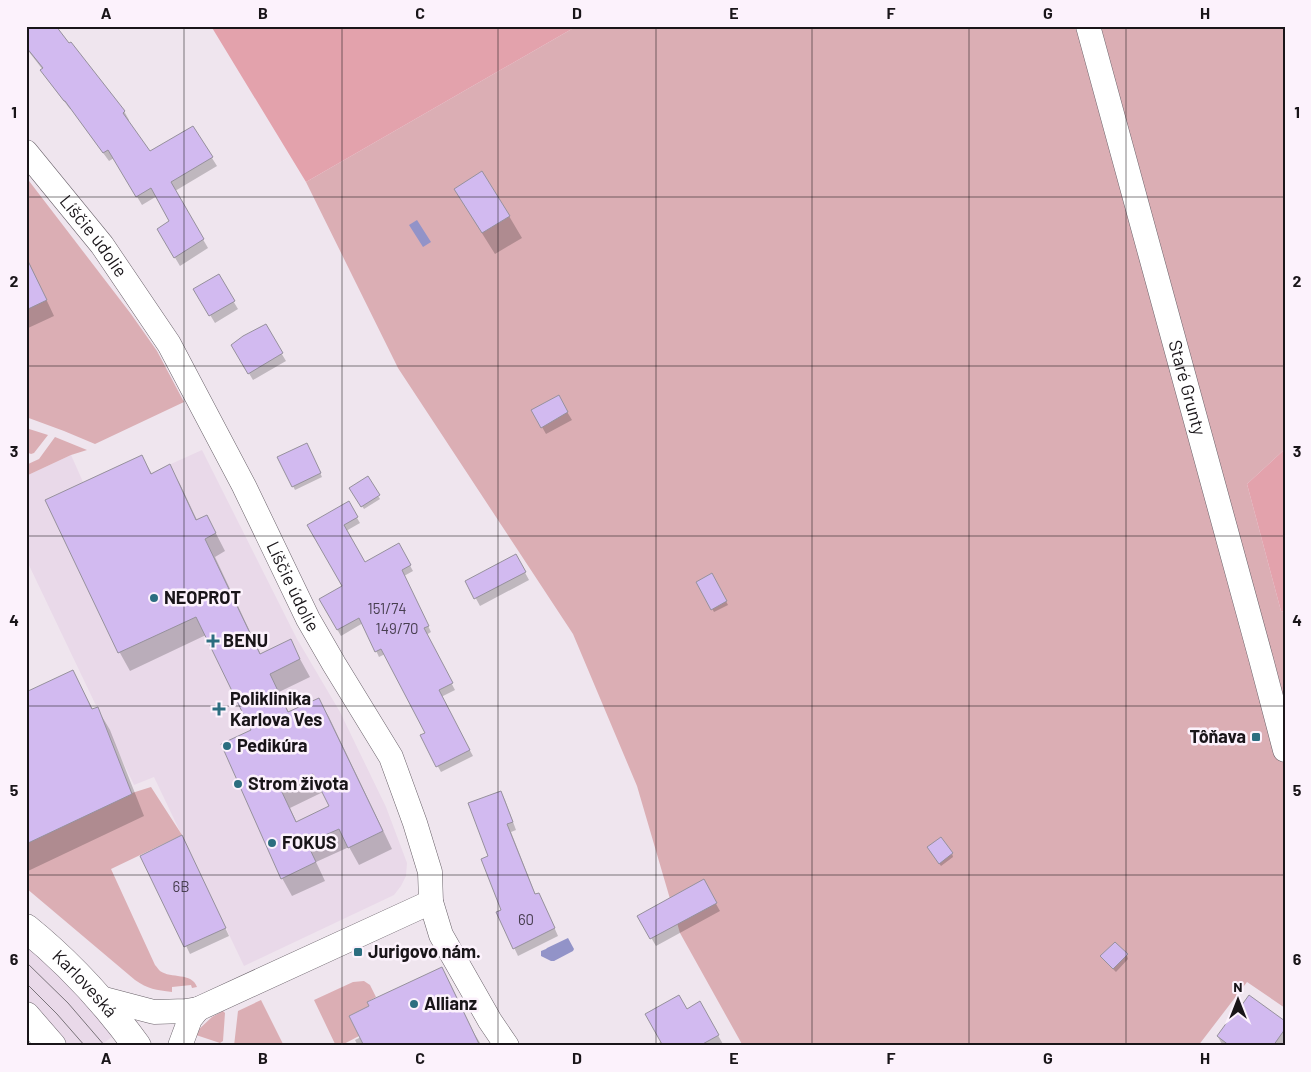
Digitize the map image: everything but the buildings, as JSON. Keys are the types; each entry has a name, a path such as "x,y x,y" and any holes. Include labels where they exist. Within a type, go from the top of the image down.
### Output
{"main road":[{"name":"Karloveská","path":"26,928 68,965 137,1046"},
{"path":"26,1016 52,1046"}],"street":[{"name":"Staré Grunty","path":"1088,26 1285,750"},
{"name":"Líščie údolie","path":"26,152 102,245 169,344 244,486 308,619 391,757 415,822 430,872 431,902 440,935 490,1021 507,1046"},
{"path":"97,997 154,1012 198,1009 431,902"},
{"path":"180,1046 190,1019 198,1009"}],"shaded area":[{"path":"211,26 577,26 306,182"},
{"path":"577,26 1285,26 1285,449 1247,484 1281,611 1285,612 1285,1008 1247,982 1198,1046 743,1046 680,933 637,786 573,634 398,368 306,182"},
{"path":"26,177 157,351 184,402 95,444 26,417"},
{"path":"26,428 48,435 34,453 31,454 26,452"},
{"path":"55,437 87,450 71,455 26,476 26,465 39,459"},
{"path":"1285,449 1285,612 1281,611 1247,484"},
{"name":"Poliklinika Karlova Ves","path":"202,450 297,639 340,712 386,807 407,863 406,876 394,895 244,966 154,777 134,785 26,559 26,476 71,455 83,482 142,455 151,473"},
{"path":"151,787 182,835 111,869 155,965 160,971 170,975 191,979 197,987 192,988 191,985 172,987 172,992 152,989 135,980 26,888 26,844 132,793"},
{"path":"26,945 70,987 113,1036 100,1046 67,1046 26,998"},
{"path":"364,981 370,985 376,997 367,1002 369,1006 349,1016 359,1036 340,1046 336,1046 314,1000 353,982"},
{"path":"261,1000 284,1046 234,1046 238,1011"},
{"path":"223,1011 225,1013 223,1041 220,1043 196,1035 196,1032 212,1017"}],"water":[{"path":"417,220 431,242 423,247 409,225"},
{"path":"568,938 574,949 573,951 554,961 541,956 541,951"}],"tram line":[{"path":"26,962 68,1003 105,1046"},
{"path":"26,983 85,1046"}],"place":[{"name":"NEOPROT","path":"154,598"},
{"name":"BENU","path":"213,641"},
{"name":"Poliklinika Karlova Ves","path":"219,709"},
{"name":"Tôňava","path":"1256,737"},
{"name":"Pedikúra","path":"227,746"},
{"name":"Strom života","path":"238,784"},
{"name":"FOKUS","path":"272,843"},
{"name":"Jurigovo nám.","path":"358,952"},
{"name":"Allianz","path":"414,1004"}]}
